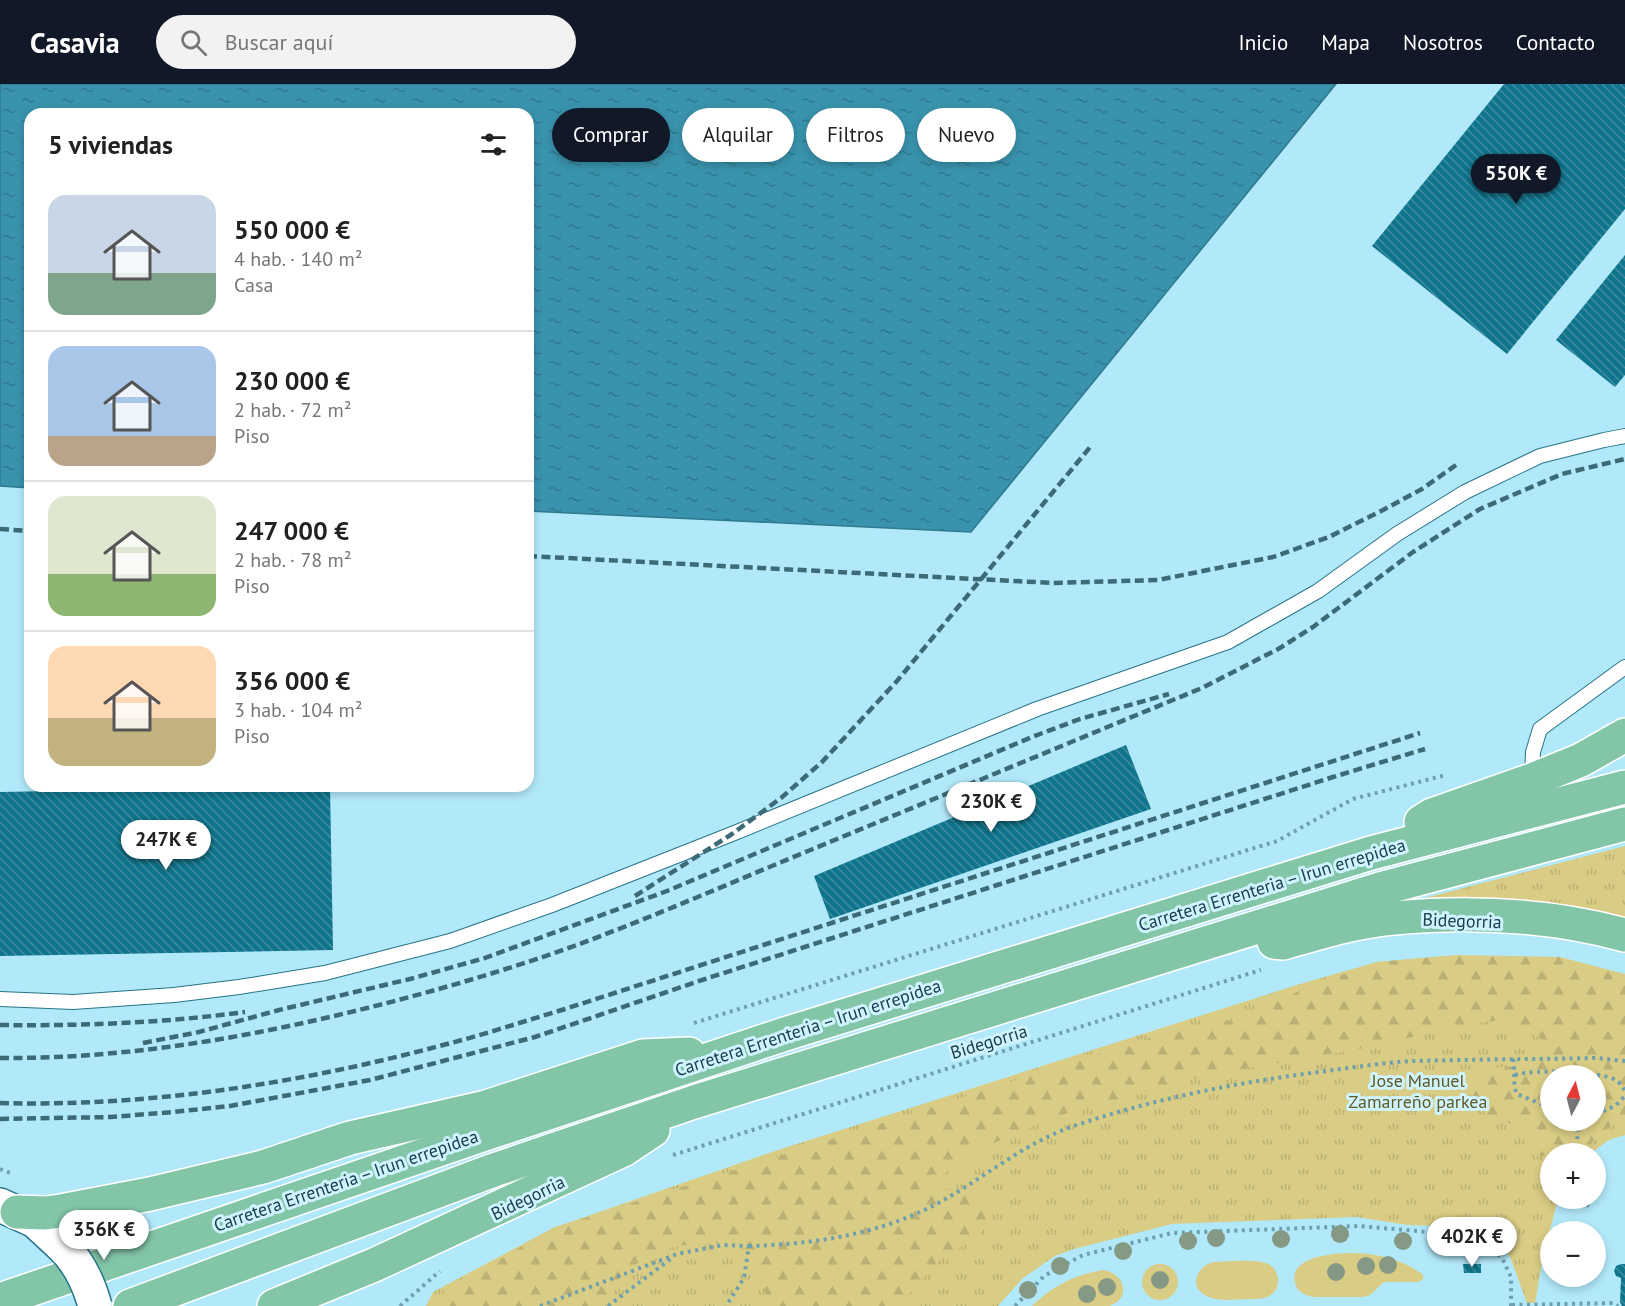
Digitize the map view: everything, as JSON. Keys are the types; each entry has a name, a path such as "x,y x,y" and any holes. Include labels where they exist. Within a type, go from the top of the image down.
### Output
{"main road":[{"path":"1371,853 1432,815 1581,760 1625,735"},
{"name":"Carretera Errenteria – Irun errepidea","path":"0,1300 727,1053 1371,853 1625,787"},
{"name":"Carretera Errenteria – Irun errepidea","path":"130,1306 494,1170 694,1102 1380,890 1520,850 1625,824"},
{"path":"1216,940 1283,943 1340,927 1393,918 1459,914 1552,921 1625,934"},
{"path":"9,1208 45,1213 150,1194 263,1167 350,1138 486,1107 644,1056 727,1053"},
{"path":"274,1306 374,1265 623,1150 694,1102"},
{"path":"9,1208 35,1221 62,1245 79,1267 90,1288 95,1306"}],"lane":[{"path":"0,999 73,1002 239,987 325,973 450,941 552,905 732,834 1037,709 1228,642 1318,591 1397,534 1465,492 1540,456 1625,436"},
{"path":"1532,780 1533,752 1540,729 1625,668"}],"path":[{"path":"686,1025 1277,841 1353,799 1454,772"},
{"name":"Bidegorria","path":"666,1157 1268,968"},
{"path":"540,1306 677,1254 723,1245 782,1245 824,1241 902,1221 949,1197 1037,1143 1071,1127 1115,1112 1190,1094 1276,1077 1398,1061 1597,1058 1625,1061"},
{"path":"1513,1059 1514,1089 1517,1094 1540,1103"},
{"path":"1515,1075 1562,1072 1588,1074 1616,1080 1625,1091"},
{"path":"1606,1110 1615,1106 1625,1096"},
{"path":"1015,1306 1044,1276 1083,1255 1172,1233 1358,1226 1464,1235 1488,1245 1502,1258 1511,1277 1511,1306 1614,1303 1618,1306"},
{"path":"726,1306 744,1278 749,1246"},
{"path":"608,1306 677,1254"},
{"path":"400,1306 441,1269"}],"green space":[{"path":"1625,846 1625,920 1417,900"},
{"name":"Jose Manuel Zamarreño parkea","path":"1458,955 1625,981 1625,1135 1605,1143 1540,1143 1540,1209 1555,1209 1552,1221 1540,1221 1540,1274 1535,1303 1527,1303 1510,1257 1488,1234 1467,1227 1408,1225 1356,1217 1172,1224 1055,1256 1023,1278 998,1306 426,1306 433,1292 553,1228 778,1150 1300,984 1377,962"},
{"path":"1458,955 1560,957 1625,974 1625,1126 1615,1122 1606,1130 1606,1065 1540,1065 1540,1131 1605,1131 1591,1143 1540,1143 1540,1156 1538,1156 1524,1129 1487,1115 1470,1094 1480,1069 1531,1065 1541,1038 1502,1020 1455,1026 1376,1046 1203,1076 1054,1117 987,1146 938,1177 935,1188 982,1193 993,1220 975,1238 937,1262 908,1296 908,1306 769,1306 758,1267 741,1244 707,1243 661,1251 633,1266 620,1278 603,1306 436,1306 443,1293 553,1228 1171,1031 1238,1019 1308,987 1377,962"},
{"path":"1355,1253 1382,1256 1399,1262 1416,1270 1423,1275 1423,1279 1419,1282 1384,1282 1370,1295 1364,1297 1313,1297 1299,1291 1295,1283 1295,1274 1299,1266 1306,1261 1327,1255"},
{"path":"1251,1261 1270,1265 1278,1276 1276,1290 1263,1298 1224,1300 1202,1294 1196,1284 1196,1278 1202,1268 1214,1262"},
{"path":"1160,1264 1173,1269 1178,1282 1173,1295 1160,1300 1147,1295 1142,1282 1147,1269"},
{"path":"1103,1270 1116,1276 1123,1286 1121,1298 1116,1303 1109,1306 1032,1306 1064,1282"}],"water":[{"path":"0,84 1336,84 971,532 534,511 534,108 24,108 24,488 0,486"}],"building":[{"path":"1504,84 1625,84 1625,209 1507,354 1372,246"},
{"path":"1625,255 1625,375 1615,387 1556,340"},
{"path":"1126,745 1151,809 830,919 814,876"},
{"path":"0,792 330,792 333,950 0,956"},
{"path":"1463,1264 1481,1264 1481,1273 1464,1273"},
{"path":"1625,1264 1625,1306 1622,1306 1620,1302 1621,1278 1616,1276 1614,1271 1616,1266"}],"railway":[{"path":"635,896 732,834 781,798 822,762 897,681 1091,446"},
{"path":"0,1058 145,1050 289,1026 406,998 566,949 688,901 1202,688 1280,648 1313,627 1413,552 1480,509 1562,474 1625,459"},
{"path":"534,556 1053,583 1158,580 1273,557 1329,537 1422,489 1456,465"},
{"path":"0,529 24,531"},
{"path":"143,1043 199,1032 485,958 667,891 1032,737 1080,719 1169,694"},
{"path":"0,1103 113,1101 225,1090 337,1070 447,1044 565,1009 1420,733"},
{"path":"0,1119 111,1117 230,1106 370,1080 535,1037 702,980 1425,749"},
{"path":"0,1025 123,1023 245,1012"}]}
